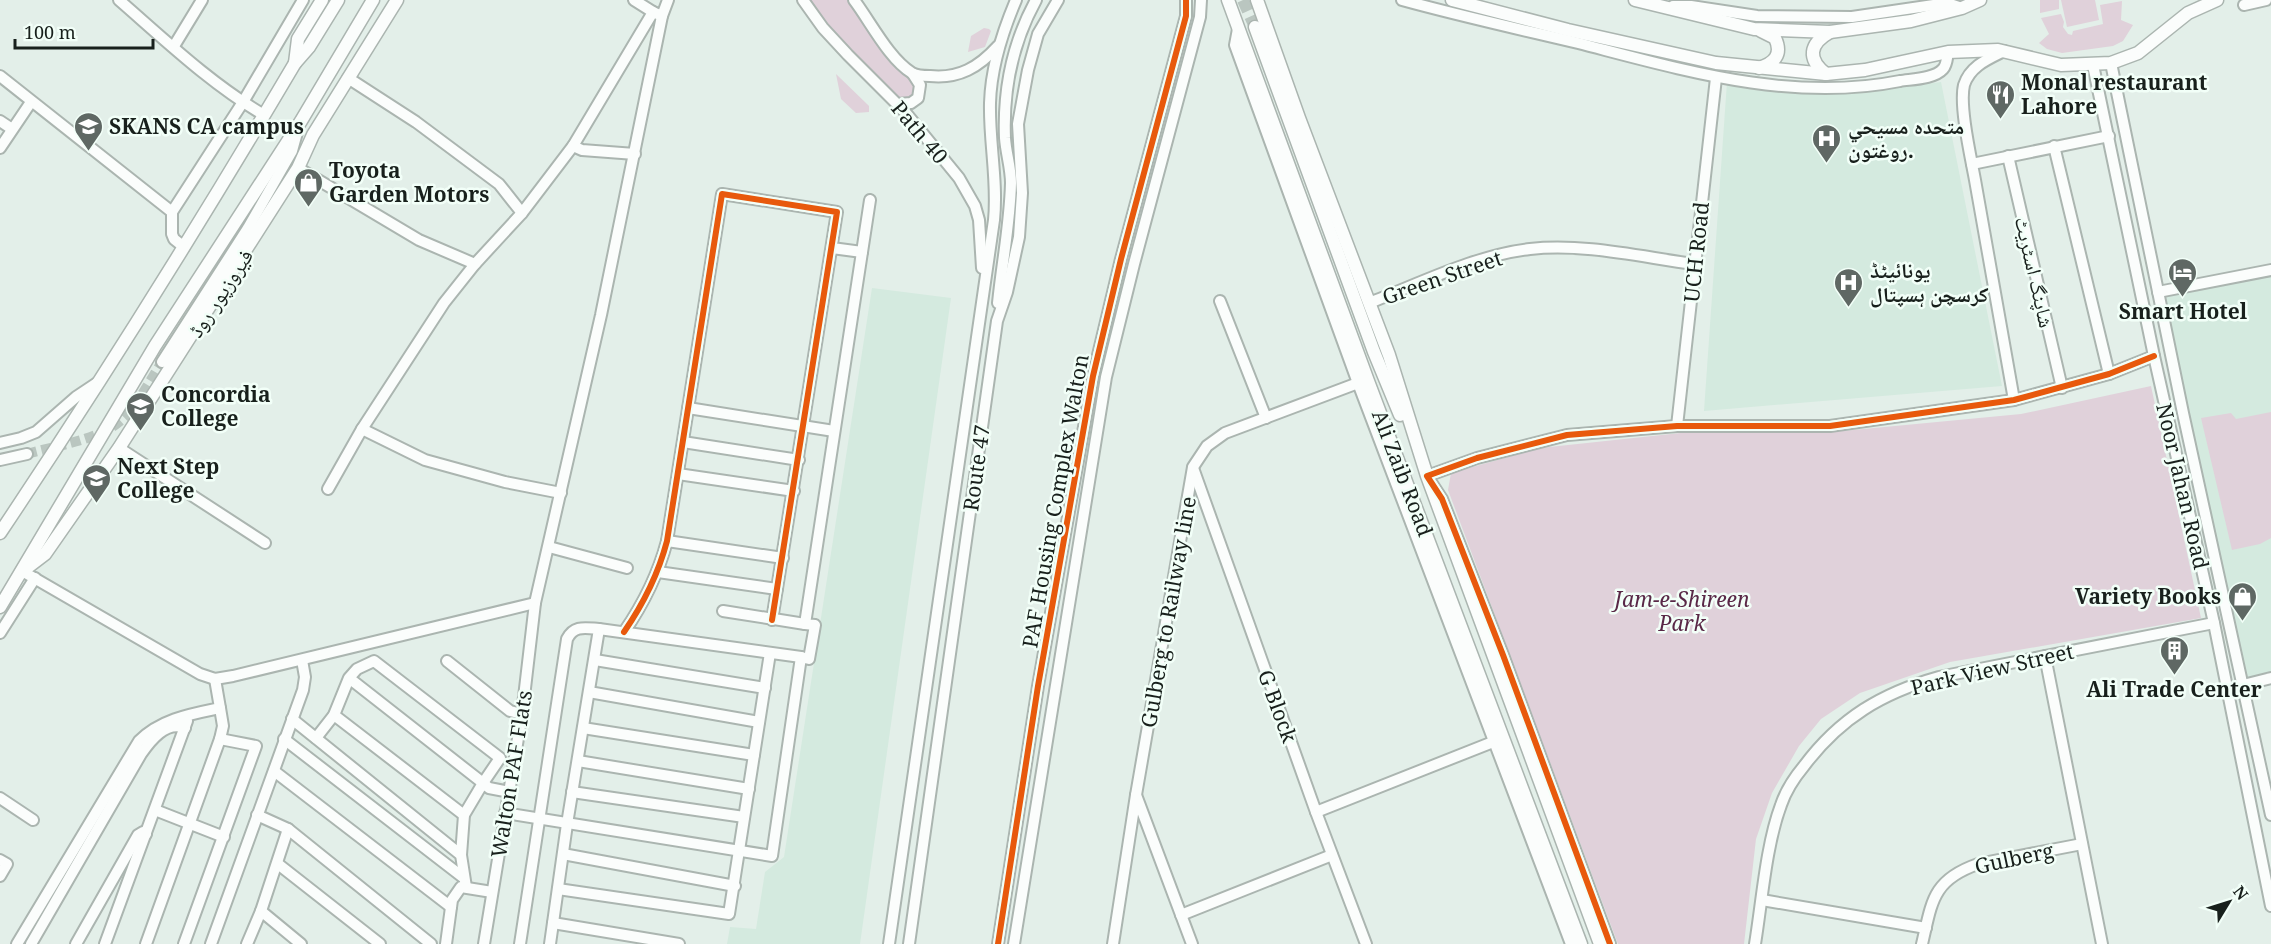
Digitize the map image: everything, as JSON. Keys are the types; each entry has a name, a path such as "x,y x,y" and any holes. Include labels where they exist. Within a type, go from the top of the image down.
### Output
{"main road":[{"path":"295,63 298,39 322,0"},
{"path":"0,533 100,381 295,63 309,47 338,0"},
{"name":"فیروزپور روڈ","path":"0,607 155,346 301,121 373,0"},
{"name":"فیروزپور روڈ","path":"22,571 45,554 119,448 298,168 313,135 397,0"},
{"name":"Ali Zaib Road","path":"1228,0 1372,392 1581,944"},
{"name":"Ali Zaib Road","path":"1257,0 1389,355 1426,477 1600,944"},
{"path":"1452,0 1716,63 1757,69 1826,74 1865,70 1948,52 2001,51 2061,65 2111,63 2138,53 2197,9 2217,0"},
{"path":"1635,0 1769,34 1775,38 1778,45 1776,59 1771,64 1757,69"},
{"path":"1754,29 1830,32 1911,21 1962,8 1977,1"},
{"path":"1254,27 1374,352 1426,477"},
{"path":"1826,74 1816,66 1813,54 1816,42 1830,32"}],"street":[{"path":"119,0 243,102 264,115"},
{"path":"174,46 202,0"},
{"path":"184,247 177,243 172,234 172,212 243,102 303,0"},
{"path":"634,0 658,14"},
{"path":"328,489 362,429 444,303 475,264 522,213 573,146 668,0"},
{"name":"Path 40","path":"803,0 848,55 898,104 958,178 975,206 979,220 983,289"},
{"name":"Path 40","path":"854,0 897,58 913,74 956,76 987,59 998,46"},
{"name":"Route 47","path":"889,944 996,204 990,103 998,46 1016,0"},
{"path":"997,321 1010,212 1011,180 1006,152 1006,94 1011,63 1025,20 1036,0"},
{"name":"Route 47","path":"909,944 997,321 1007,292 1019,237 1022,178 1018,124 1028,70 1038,34 1058,0"},
{"name":"PAF Housing Complex Walton","path":"998,944 1038,686 1093,376 1120,260 1186,16 1186,0"},
{"name":"PAF Housing Complex Walton","path":"1014,944 1106,377 1200,17 1201,0"},
{"path":"1402,0 1716,78 1784,88 1841,89 1930,75 1945,67 1948,52"},
{"path":"2244,5 2266,0"},
{"path":"1658,6 1691,6 1757,16 1840,17 1947,3 1962,8"},
{"name":"Walton PAF Flats","path":"484,944 522,714 535,603 635,154 658,14"},
{"path":"1238,29 1235,45 1358,383 1570,944"},
{"path":"2001,51 1979,64 1967,78 1964,87 1965,114 2014,400"},
{"name":"Noor Jahan Road","path":"2111,63 2158,292 2270,808"},
{"name":"Noor Jahan Road","path":"2093,65 2154,356 2214,623 2271,906"},
{"path":"898,104 912,103 918,98 920,85 913,74"},
{"path":"0,76 172,212"},
{"path":"348,78 416,122 499,184 522,213"},
{"name":"UCH Road","path":"1677,426 1716,78"},
{"path":"0,148 31,102"},
{"path":"0,121 12,129"},
{"path":"162,362 248,228 292,151 301,121"},
{"path":"248,228 262,212 313,135"},
{"path":"1972,164 2109,136"},
{"path":"573,146 582,150 635,154"},
{"path":"2054,146 2109,374"},
{"name":"شاپنگ اسٹریٹ","path":"2008,156 2062,387"},
{"path":"298,168 419,240 475,264"},
{"path":"624,632 641,607 658,572 667,541 722,194 837,212 772,620"},
{"path":"805,624 870,200"},
{"path":"831,248 862,252"},
{"name":"Green Street","path":"1369,303 1480,260 1528,249 1575,248 1694,264"},
{"path":"2158,292 2271,270"},
{"path":"1220,301 1266,418"},
{"path":"1610,944 1503,655 1442,499 1426,477 1477,458 1567,435 1677,426 1830,426 2014,400 2109,374 2154,356"},
{"path":"0,443 36,432 76,397 100,381"},
{"name":"Gulberg to Railway line","path":"1113,944 1136,795 1193,467 1207,446 1225,433 1358,383"},
{"path":"688,408 834,431"},
{"path":"362,429 425,460 505,482 561,493"},
{"path":"683,442 799,460"},
{"path":"119,448 266,543"},
{"path":"0,460 27,454"},
{"name":"G Block","path":"1193,467 1316,812 1366,944"},
{"path":"678,474 794,491"},
{"path":"667,541 783,558"},
{"path":"549,546 627,568"},
{"path":"22,571 200,674 215,679 303,660 535,603"},
{"path":"658,572 777,590"},
{"path":"0,633 35,578"},
{"path":"520,944 567,639 570,632 576,628 599,629 809,659 815,626 723,611"},
{"name":"Park View Street","path":"1755,944 1772,832 1785,795 1810,757 1840,725 1866,708 1913,685 1939,677 2214,623"},
{"path":"550,944 599,629"},
{"path":"558,889 727,915 731,912 770,653"},
{"path":"2045,656 2102,944"},
{"path":"505,813 772,856 801,657"},
{"path":"211,944 292,719 305,677 303,660"},
{"path":"595,660 765,688"},
{"path":"316,738 334,715 349,678 357,669 375,661 500,758 464,815 461,855 465,882 452,900 446,944"},
{"path":"447,662 510,711 522,714"},
{"path":"349,678 489,788 510,792"},
{"path":"2243,685 2271,678"},
{"path":"146,944 220,739 223,726 215,679"},
{"path":"590,692 759,723"},
{"path":"17,944 139,741 158,726 187,715 219,708"},
{"path":"105,944 189,718 187,715"},
{"path":"334,715 464,815"},
{"path":"292,719 461,855"},
{"path":"31,944 141,754 149,743 168,728 176,726 185,728"},
{"path":"583,728 754,755"},
{"path":"184,944 256,746 220,739"},
{"path":"284,739 465,882 492,892"},
{"path":"1316,812 1493,742"},
{"path":"578,761 749,789"},
{"path":"274,771 451,907"},
{"path":"572,792 744,817"},
{"path":"1136,795 1192,944"},
{"path":"0,798 33,820"},
{"path":"155,810 224,837"},
{"path":"257,815 288,829 431,944"},
{"path":"247,944 278,864 288,829"},
{"path":"76,944 138,835 143,832 146,834"},
{"name":"Gulberg","path":"1922,944 1933,896 1939,888 1965,869 1978,864 2082,844"},
{"path":"563,854 735,886"},
{"path":"1181,915 1332,855"},
{"path":"0,860 7,864 0,876"},
{"path":"278,864 380,944"},
{"path":"1762,900 1926,928"},
{"path":"261,911 301,944"},
{"path":"553,923 679,944"}],"shaded area":[{"name":"یونائیٹڈ کرسچن ہسپتال","path":"1727,82 1808,94 1863,92 1941,82 2002,386 1704,411"},
{"path":"2271,269 2271,677 2245,684 2158,292"},
{"path":"872,288 951,298 860,944 727,944 730,927 756,929 765,872 784,857"}],"green space":[{"path":"803,0 854,0 920,94 898,104"},
{"path":"2040,0 2059,0 2059,9 2040,13"},
{"path":"2061,0 2095,0 2099,20 2067,27"},
{"path":"2122,1 2121,20 2133,25 2123,41 2113,46 2062,53 2047,49 2039,43 2049,34 2041,18 2061,14 2063,27 2068,34 2072,35 2073,31 2103,24 2100,5"},
{"path":"984,28 991,31 985,47 968,52 971,36"},
{"path":"836,74 869,106 869,112 856,113 841,99"},
{"name":"Jam-e-Shireen Park","path":"2151,386 2201,618 1950,662 1860,693 1821,719 1799,746 1772,793 1756,839 1744,944 1618,944 1448,490 1451,473 1540,448 1699,431 1832,432 2021,414"},
{"path":"2271,412 2271,538 2260,544 2232,550 2201,418 2231,413 2236,419"}],"tunnel":[{"path":"1243,0 1255,27"},
{"path":"27,454 88,438 119,422 142,394 162,362"}],"cycle path":[{"path":"998,944 1038,686 1093,376 1121,259 1186,16 1186,0"},
{"path":"624,632 650,588 667,541 722,194 837,212 772,620"},
{"path":"1610,944 1503,655 1442,499 1427,476 1477,458 1567,435 1677,426 1830,426 2014,400 2109,374 2154,356"}],"place":[{"name":"Monal restaurant Lahore","path":"2000,120"},
{"name":"SKANS CA campus","path":"88,152"},
{"name":"متحده مسیحي روغتون.","path":"1827,164"},
{"name":"Toyota Garden Motors","path":"308,208"},
{"name":"Smart Hotel","path":"2183,298"},
{"name":"یونائیٹڈ کرسچن ہسپتال","path":"1849,308"},
{"name":"Concordia College","path":"140,432"},
{"name":"Next Step College","path":"96,504"},
{"name":"Variety Books","path":"2242,622"},
{"name":"Ali Trade Center","path":"2174,676"}]}
